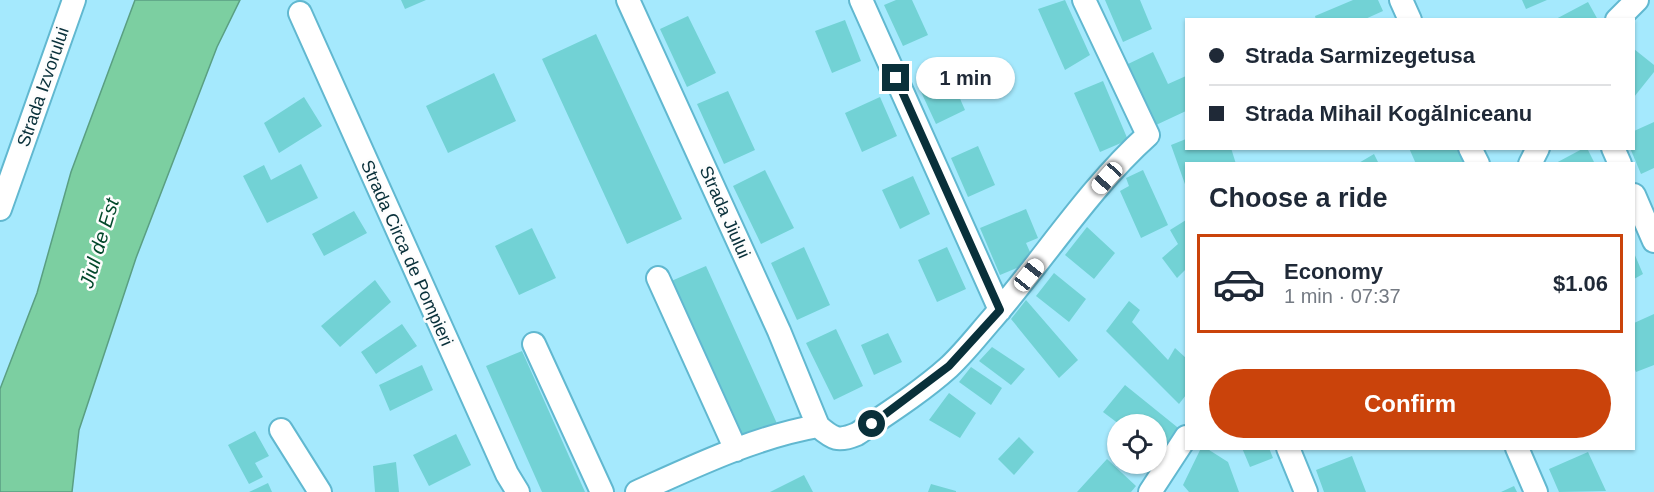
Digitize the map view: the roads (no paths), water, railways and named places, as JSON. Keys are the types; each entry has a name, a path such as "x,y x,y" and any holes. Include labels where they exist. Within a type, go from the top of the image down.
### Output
{"street":[{"name":"Strada Izvorului","path":"0,209 75,0"},
{"name":"Strada Jiului","path":"628,0 778,331 818,426"},
{"path":"861,0 1000,310"},
{"path":"637,492 776,435 818,426 831,437 845,439 857,434 949,366 1000,310 1095,192 1130,151 1148,135 1084,0"},
{"path":"1401,0 1409,18"},
{"path":"1619,18 1637,0"},
{"name":"Strada Circa de Pompieri","path":"300,13 453,356 507,474 518,492"},
{"path":"1635,197 1654,241"},
{"path":"658,278 736,450"},
{"path":"534,344 602,492"},
{"path":"281,430 320,492"},
{"path":"1150,492 1185,439"},
{"path":"1289,450 1306,492"},
{"path":"1518,450 1536,492"}],"water":[{"name":"Jiul de Est","path":"135,0 240,0 217,47 136,258 79,430 72,492 0,492 0,389 37,293 71,172"}]}
